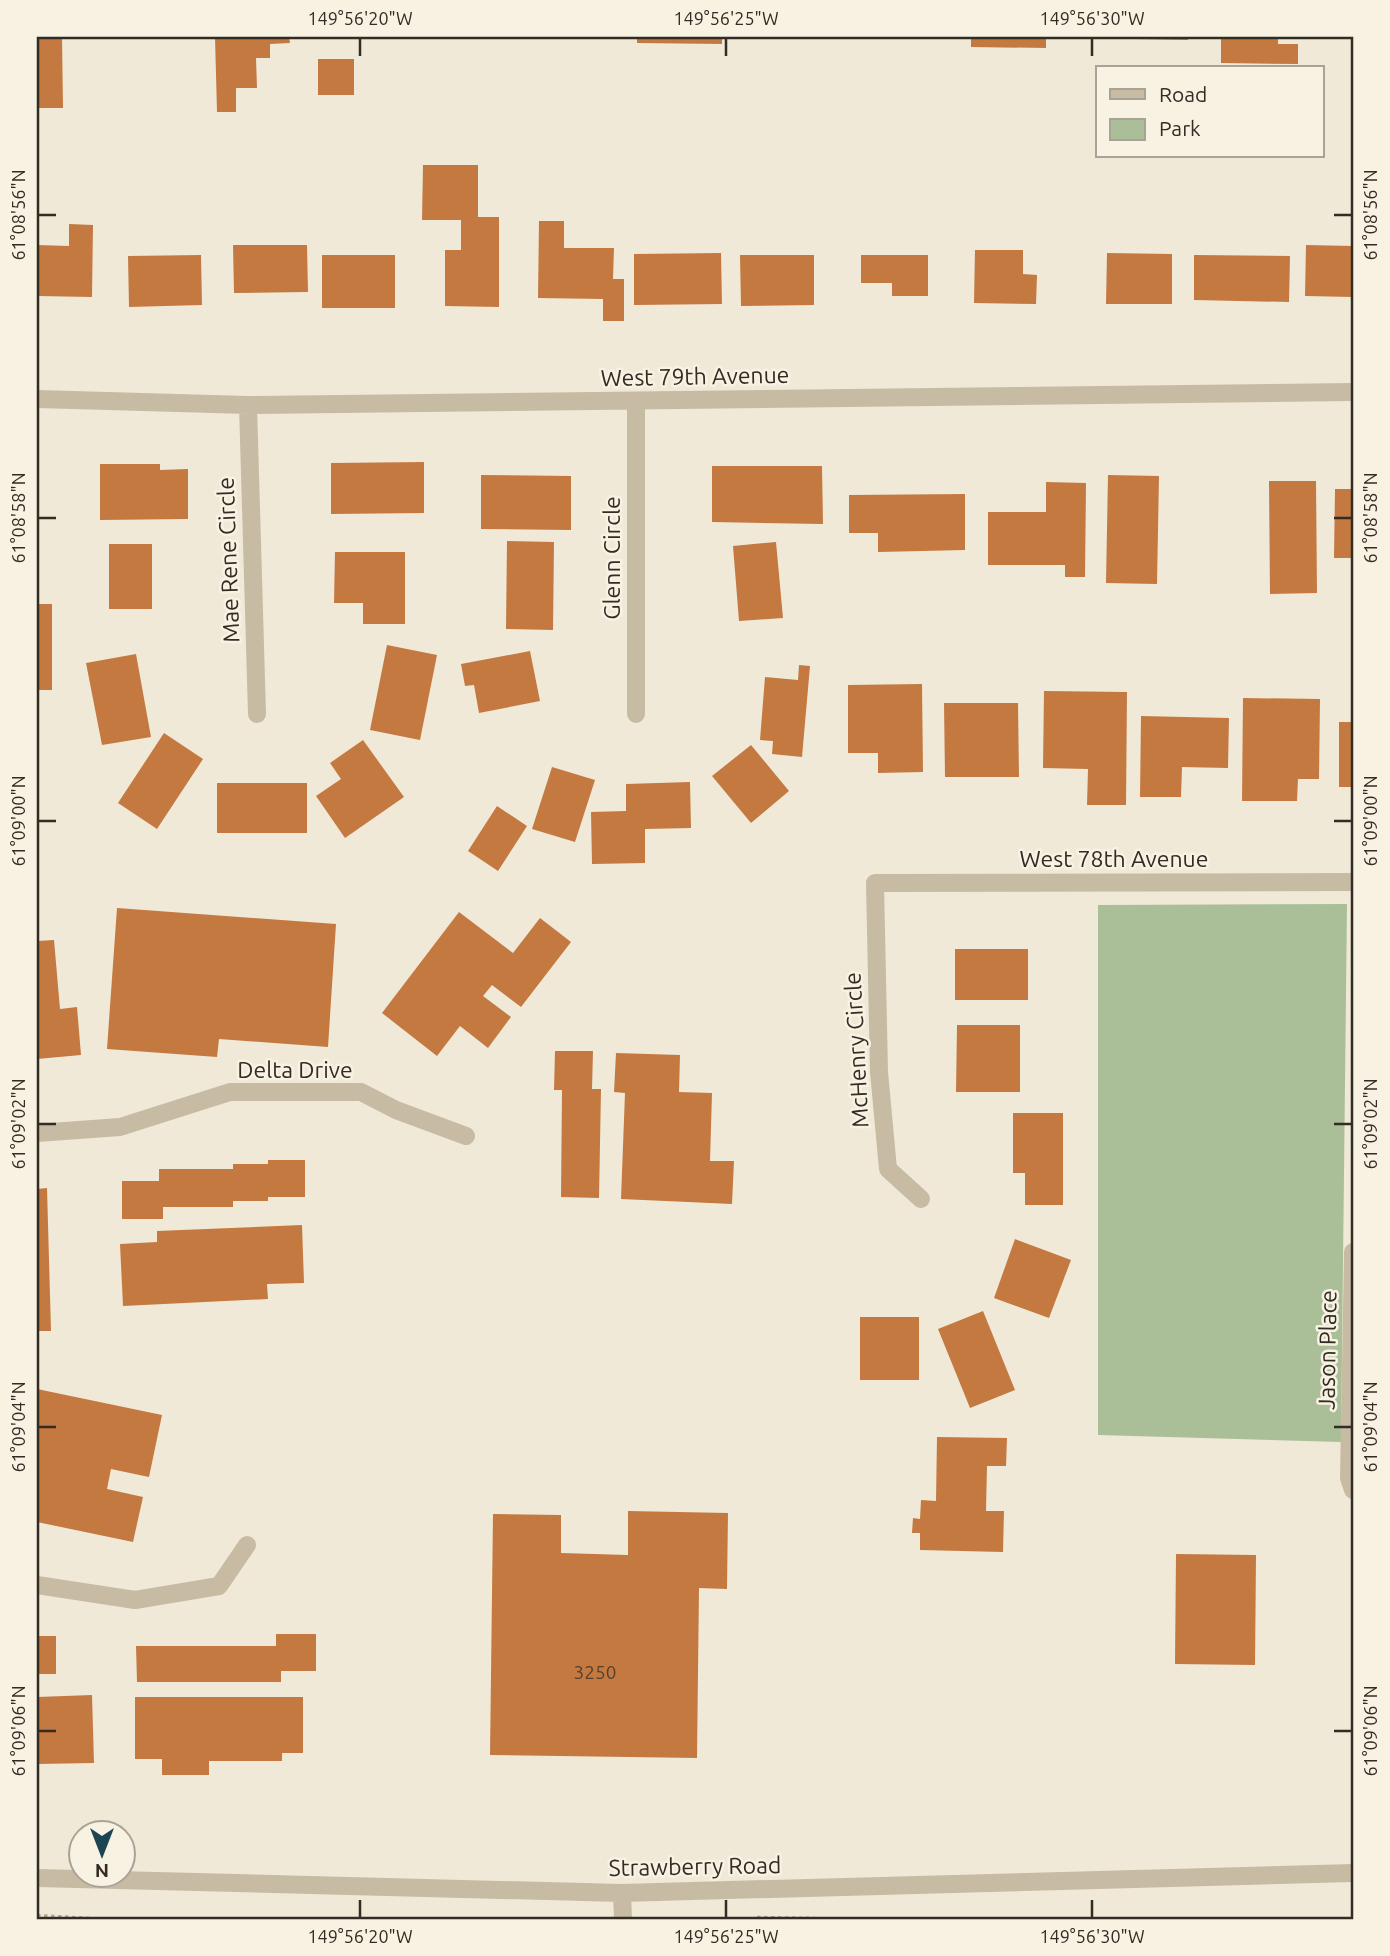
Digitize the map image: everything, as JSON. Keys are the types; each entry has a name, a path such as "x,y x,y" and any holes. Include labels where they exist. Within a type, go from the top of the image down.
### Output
{"street":[{"name":"West 79th Avenue","path":"37,399 248,405 1353,392"},
{"name":"Glenn Circle","path":"636,401 636,714"},
{"name":"Mae Rene Circle","path":"248,405 257,714"},
{"name":"West 78th Avenue","path":"875,883 1353,882"},
{"name":"McHenry Circle","path":"875,883 879,1072 888,1169 921,1199"},
{"name":"Delta Drive","path":"37,1133 120,1127 230,1092 361,1092 396,1110 466,1136"},
{"name":"Jason Place","path":"1353,1252 1349,1478 1353,1490"},
{"path":"37,1585 135,1600 219,1586 247,1545"},
{"name":"Strawberry Road","path":"37,1878 622,1893 1353,1873"},
{"path":"622,1893 623,1919"}],"path":[{"path":"37,1916 91,1919"},
{"path":"747,1918 815,1919"}],"green space":[{"path":"1347,904 1341,1442 1098,1435 1098,905"}],"building":[{"path":"37,37 62,37 63,108 37,108"},
{"path":"215,37 289,37 290,43 270,44 270,58 256,58 257,88 236,88 236,112 217,112"},
{"path":"637,37 722,37 722,44 637,43"},
{"path":"971,37 1046,37 1046,48 971,47"},
{"path":"1188,37 1188,40 1134,39"},
{"path":"1221,37 1278,37 1278,44 1298,44 1298,64 1221,63"},
{"path":"318,59 354,59 354,95 318,95"},
{"path":"423,165 478,165 478,217 499,217 499,307 445,306 445,250 461,250 461,220 422,220"},
{"path":"539,221 564,221 564,248 614,248 613,279 624,279 624,321 603,321 603,299 538,298"},
{"path":"69,224 93,225 92,297 37,296 37,245 69,246"},
{"path":"233,245 307,245 308,292 234,293"},
{"path":"1306,245 1353,246 1353,297 1305,296"},
{"path":"975,250 1023,250 1023,274 1037,275 1036,304 974,303"},
{"path":"721,253 722,304 634,305 634,254"},
{"path":"1107,253 1172,254 1172,304 1106,304"},
{"path":"201,255 202,305 129,307 128,256"},
{"path":"322,255 395,255 395,308 322,308"},
{"path":"740,255 814,255 814,305 741,306"},
{"path":"861,255 928,255 928,296 892,296 892,283 861,283"},
{"path":"1194,255 1290,256 1289,302 1194,300"},
{"path":"424,462 424,513 331,514 331,463"},
{"path":"100,464 160,464 160,470 188,469 188,519 100,520"},
{"path":"712,466 822,466 823,524 712,522"},
{"path":"481,475 571,476 571,530 481,529"},
{"path":"1108,475 1159,476 1157,584 1106,583"},
{"path":"1269,481 1316,481 1317,593 1270,594"},
{"path":"1046,482 1086,483 1085,577 1065,577 1065,565 988,565 988,512 1046,512"},
{"path":"1335,489 1353,489 1353,558 1334,558"},
{"path":"965,494 965,550 878,552 878,533 849,533 849,495"},
{"path":"507,541 554,542 553,630 506,629"},
{"path":"776,542 783,618 739,621 733,546"},
{"path":"109,544 152,544 152,609 109,609"},
{"path":"335,552 405,552 405,624 363,624 363,603 334,603"},
{"path":"37,604 52,604 52,690 37,690"},
{"path":"387,645 437,655 420,740 370,730"},
{"path":"530,651 540,701 479,713 474,685 465,686 461,664"},
{"path":"136,654 151,737 102,745 86,663"},
{"path":"799,665 810,666 802,757 772,754 773,741 760,740 765,677 798,680"},
{"path":"922,684 923,772 878,773 878,753 848,753 848,685"},
{"path":"1044,691 1127,692 1126,805 1087,805 1088,769 1043,768"},
{"path":"1243,698 1320,699 1319,779 1298,779 1297,801 1242,801"},
{"path":"944,703 1018,703 1019,777 945,777"},
{"path":"1141,716 1229,718 1228,768 1182,767 1181,797 1140,797"},
{"path":"1339,722 1353,722 1353,787 1339,787"},
{"path":"164,733 203,759 157,829 118,803"},
{"path":"363,740 404,797 345,838 316,796 341,779 330,763"},
{"path":"751,745 789,791 751,823 712,776"},
{"path":"552,767 595,780 575,842 532,829"},
{"path":"690,782 691,828 645,829 645,863 592,864 591,812 626,811 626,784"},
{"path":"217,783 307,783 307,833 217,833"},
{"path":"497,806 527,826 498,871 468,851"},
{"path":"117,908 336,924 328,1047 219,1039 217,1057 107,1049"},
{"path":"459,912 513,953 540,918 571,942 521,1007 492,985 483,996 511,1017 488,1048 460,1026 437,1056 382,1013"},
{"path":"54,940 60,1009 77,1007 81,1055 37,1059 37,941"},
{"path":"955,949 1028,949 1028,1000 955,1000"},
{"path":"957,1025 1020,1025 1020,1092 956,1092"},
{"path":"555,1051 593,1051 592,1089 601,1089 599,1198 561,1197 562,1090 554,1090"},
{"path":"616,1053 680,1055 679,1092 712,1093 710,1161 734,1161 732,1204 621,1199 625,1093 614,1092"},
{"path":"1013,1113 1063,1113 1063,1205 1025,1205 1025,1173 1013,1173"},
{"path":"268,1160 305,1160 305,1197 233,1201 233,1207 163,1207 163,1219 122,1219 122,1181 159,1181 159,1169 233,1169 233,1164 268,1164"},
{"path":"47,1188 51,1331 37,1331 37,1189"},
{"path":"302,1225 304,1283 267,1284 268,1299 123,1306 120,1244 157,1242 157,1231"},
{"path":"1015,1239 1071,1260 1049,1318 994,1298"},
{"path":"983,1311 1015,1390 970,1408 938,1329"},
{"path":"860,1317 919,1317 919,1380 860,1380"},
{"path":"37,1389 162,1415 149,1477 111,1469 107,1489 143,1497 133,1542 37,1522"},
{"path":"937,1437 1007,1438 1006,1466 987,1466 986,1511 1004,1511 1003,1552 920,1550 920,1533 912,1533 913,1518 920,1519 921,1500 936,1501"},
{"path":"628,1511 728,1513 727,1589 699,1588 697,1758 490,1755 493,1514 561,1515 561,1553 628,1555"},
{"path":"1176,1554 1256,1555 1255,1665 1175,1664"},
{"path":"276,1634 316,1634 316,1671 281,1671 281,1682 137,1682 136,1646 276,1646"},
{"path":"37,1636 56,1636 56,1674 37,1674"},
{"path":"92,1695 94,1763 37,1764 37,1697"},
{"path":"135,1697 303,1697 303,1753 282,1753 282,1761 209,1761 209,1775 162,1775 162,1759 135,1759"}]}
